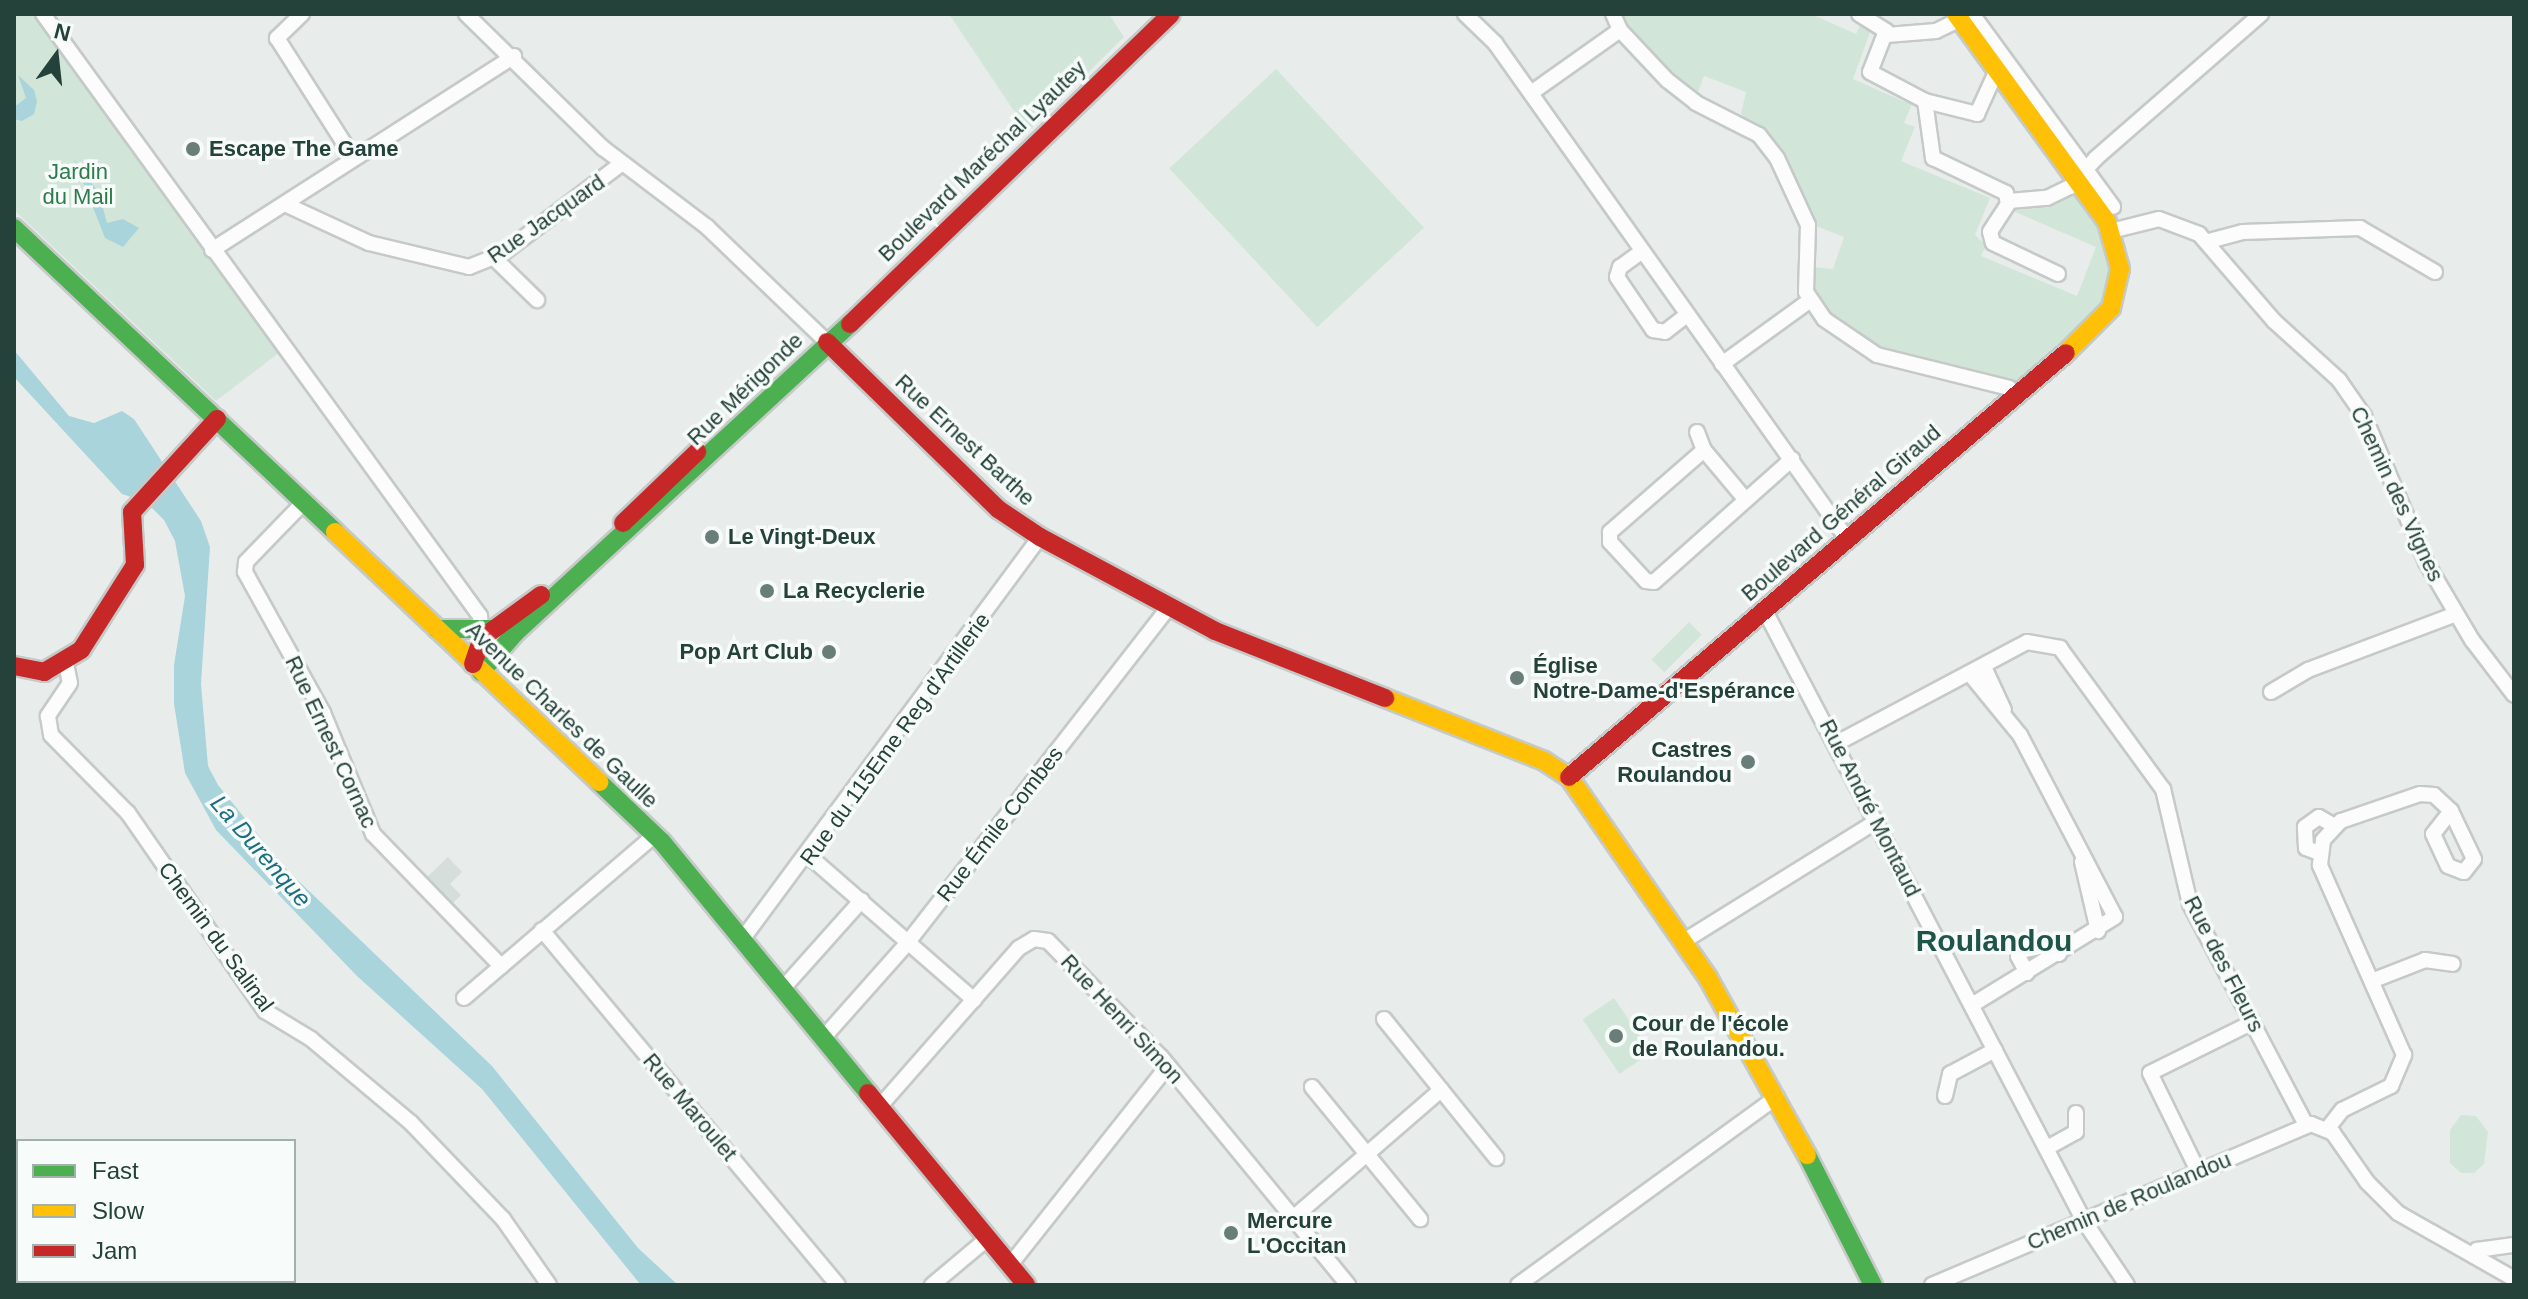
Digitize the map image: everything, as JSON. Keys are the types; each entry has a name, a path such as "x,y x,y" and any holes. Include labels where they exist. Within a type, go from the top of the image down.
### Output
{"street":[{"name":"Avenue Charles de Gaulle","path":"43,14 480,616 486,632"},
{"path":"302,14 277,38 354,159"},
{"name":"Rue Ernest Barthe","path":"466,14 514,56 621,164 707,227 998,509 1040,537 1169,607 1466,734 1544,761 1569,777"},
{"name":"Boulevard Maréchal Lyautey","path":"827,342 1171,14"},
{"path":"1465,14 1491,37 1848,540"},
{"path":"1613,14 1620,30 1680,92 1759,135 1777,158 1808,225 1809,301 1833,328 1877,355 2009,388 2015,395"},
{"path":"1859,14 1881,24 1887,35"},
{"path":"2009,201 2054,196 2261,14"},
{"path":"1965,16 1936,31 1887,35 1877,47 1870,72 1925,101 1977,114 1997,70"},
{"path":"1965,16 2081,174 2111,231"},
{"path":"1965,16 1997,70 2081,174 2113,207"},
{"path":"1531,93 1620,30"},
{"path":"212,250 287,205 514,56"},
{"path":"1925,101 1934,160 1999,187 2009,201"},
{"name":"Rue Jacquard","path":"287,205 388,249 469,267 495,259 621,164"},
{"path":"2009,201 1990,232 1993,243 2058,274"},
{"name":"Chemin des Vignes","path":"2111,231 2159,219 2189,228 2209,241 2262,307 2323,362 2353,398 2411,534 2456,614 2514,695"},
{"name":"Avenue Charles de Gaulle","path":"14,228 654,836 785,986 1026,1285"},
{"path":"2209,241 2243,232 2360,228 2435,272"},
{"name":"Boulevard Général Giraud","path":"1569,777 2100,323 2116,296 2120,269 2111,231"},
{"path":"1641,252 1620,267 1617,277 1653,330 1665,332 1687,315"},
{"path":"495,259 537,300"},
{"path":"1722,364 1809,301"},
{"name":"Rue Mérigonde","path":"486,632 546,591 806,355 827,342"},
{"name":"Rue Mérigonde","path":"477,668 777,395 827,342"},
{"path":"14,666 44,672 66,663 105,618 135,565 130,529 140,499 217,419"},
{"path":"1697,432 1704,450 1745,499"},
{"path":"1704,450 1610,532 1610,542 1643,579 1654,582 1792,459"},
{"name":"Rue Ernest Cornac","path":"304,502 246,562 245,572 323,713 373,834 501,966"},
{"name":"Rue du 115Eme Reg d'Artillerie","path":"744,937 809,856 1040,537"},
{"name":"Rue Émile Combes","path":"825,1036 909,941 1169,607"},
{"name":"Rue André Montaud","path":"1765,611 1837,743 2084,1221 2127,1285"},
{"path":"2271,692 2308,670 2456,614"},
{"path":"437,629 486,632 477,668"},
{"name":"Rue des Fleurs","path":"1837,743 2027,642 2056,645 2138,748 2166,795 2190,904 2306,1125"},
{"name":"Chemin du Salinal","path":"66,663 70,683 48,716 51,735 128,813 265,1011 311,1039 411,1123 503,1219 549,1285"},
{"path":"1972,1005 2098,931 2114,915 2082,862 2005,714 1977,670"},
{"path":"1569,777 1684,941 1777,1097 1873,1285"},
{"path":"2328,1128 2342,1110 2391,1086 2403,1066 2402,1041 2320,865 2319,853 2333,825 2420,794 2439,797 2451,811"},
{"path":"2319,853 2306,848 2305,827 2319,817 2333,825"},
{"path":"1684,941 1877,821"},
{"path":"464,998 654,836"},
{"path":"809,856 974,1000"},
{"path":"785,986 862,900"},
{"name":"Rue Maroulet","path":"542,930 838,1285"},
{"name":"Rue Henri Simon","path":"881,1105 1024,944 1048,941 1168,1066 1348,1285"},
{"path":"2027,973 2018,956 2021,951 2044,946 2059,954"},
{"path":"2374,980 2425,960 2453,964"},
{"path":"1384,1019 1496,1158"},
{"path":"2198,1171 2150,1073 2253,1022"},
{"path":"1945,1096 1950,1074 1995,1050"},
{"path":"1010,1265 1168,1066"},
{"path":"1312,1087 1420,1219"},
{"path":"1293,1218 1441,1090"},
{"path":"1518,1285 1777,1097"},
{"path":"2047,1148 2076,1132 2076,1113"},
{"path":"2306,1125 2328,1128 2389,1205 2514,1279"},
{"name":"Chemin de Roulandou","path":"1932,1285 2306,1125"},
{"path":"932,1285 988,1238"},
{"path":"2474,1256 2477,1250 2514,1245"}],"shaded area":[{"path":"448,857 462,872 450,884 461,895 452,904 426,878"}],"green space":[{"name":"Jardin du Mail","path":"14,14 36,14 280,352 216,401 14,210"},
{"path":"949,14 1109,14 1124,37 1028,132"},
{"path":"1621,14 1811,14 1856,34 1860,25 1871,30 1853,79 1905,102 1914,99 1904,123 1915,127 1901,161 1990,198 1975,235 1986,245 1981,256 2077,296 2096,247 2013,211 2054,202 2077,189 2097,216 2114,269 2106,302 2019,386 1873,347 1843,328 1814,299 1813,267 1833,269 1844,237 1816,226 1783,154 1741,114 1746,92 1704,76 1697,95 1635,37"},
{"path":"1276,69 1424,228 1317,327 1169,169"},
{"path":"1689,622 1702,635 1664,672 1652,659"},
{"name":"Cour de l'école de Roulandou.","path":"1614,998 1651,1053 1619,1074 1582,1019"},
{"path":"2461,1115 2476,1116 2488,1132 2484,1164 2474,1173 2461,1173 2450,1163 2450,1130"}],"water":[{"path":"18,75 34,90 37,101 34,114 22,121 14,119 14,107 26,98"},
{"path":"74,159 99,193 107,223 123,219 139,228 123,247 105,238"},
{"name":"La Durenque","path":"14,350 69,416 94,423 122,411 134,419 201,521 210,547 201,684 208,766 218,785 285,868 492,1066 638,1248 678,1285 640,1284 482,1089 357,976 216,830 185,773 174,704 174,665 185,596 175,541 164,520 146,502 122,494 14,377"}],"traffic: fast":[{"path":"14,228 335,532"},
{"path":"481,672 515,633 850,324"},
{"path":"437,629 494,629"},
{"path":"599,782 662,842 868,1093"},
{"path":"1807,1155 1873,1285"}],"traffic: slow":[{"path":"1956,14 2107,222 2120,269 2111,308 2066,353"},
{"path":"335,532 599,782"},
{"path":"1385,698 1544,761 1569,777 1708,978 1807,1155"}],"traffic: jam":[{"path":"850,324 1171,14"},
{"path":"827,342 998,509 1040,537 1215,631 1385,698"},
{"path":"1569,777 2066,353"},
{"path":"14,666 44,672 81,650 135,565 132,512 217,419"},
{"path":"623,523 697,452"},
{"path":"473,664 482,638 541,595"},
{"path":"868,1093 1026,1285"}],"place":[{"name":"Escape The Game","path":"193,149"},
{"name":"Le Vingt-Deux","path":"712,537"},
{"name":"La Recyclerie","path":"767,591"},
{"name":"Pop Art Club","path":"829,652"},
{"name":"Église Notre-Dame-d'Espérance","path":"1517,678"},
{"name":"Castres Roulandou","path":"1748,762"},
{"name":"Cour de l'école de Roulandou.","path":"1616,1036"},
{"name":"Mercure L'Occitan","path":"1231,1233"}],"district":[{"name":"Roulandou","path":"1994,941"}]}
